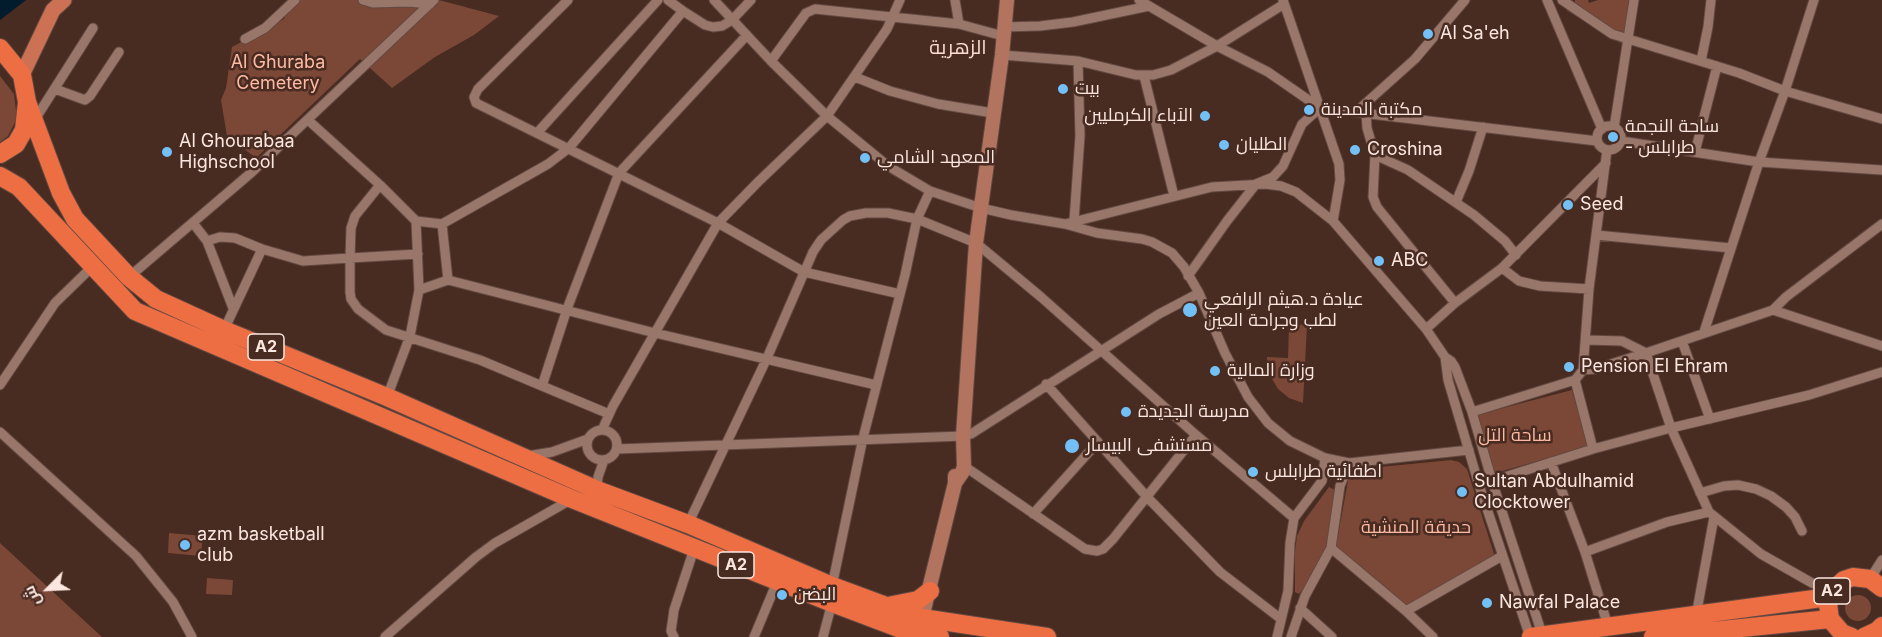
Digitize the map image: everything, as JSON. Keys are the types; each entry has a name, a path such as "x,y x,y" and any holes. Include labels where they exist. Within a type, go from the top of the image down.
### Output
{"highway":[{"name":"A2","path":"0,48 22,75 27,102 61,193 75,219 129,277 156,299 519,456 688,525 832,594 910,628 940,637"},
{"name":"A2","path":"0,154 16,144 24,130 27,102"},
{"name":"A2","path":"0,176 19,187 135,311 572,499 777,582 886,606 910,628 1047,637"},
{"path":"208,343 220,328"},
{"name":"A2","path":"1653,637 1830,594 1844,580 1853,577 1876,584"},
{"path":"886,606 918,600 930,591"},
{"name":"A2","path":"1830,594 1828,610 1844,633"},
{"name":"A2","path":"1537,637 1608,626 1844,633"},
{"path":"1864,637 1882,626"}],"main road":[{"path":"22,75 52,10 64,0"}],"street":[{"path":"245,39 265,28 295,0"},
{"path":"363,0 373,3 431,2"},
{"path":"568,0 557,4 478,89 474,97 476,104 718,223 804,272 900,294"},
{"path":"537,133 658,0"},
{"path":"668,0 683,12 713,27 722,26 732,20 751,0"},
{"path":"714,0 827,116 888,166 930,191 981,208 1069,222 1091,232 1152,242 1172,254 1199,293 1243,388 1268,423 1290,441 1325,458 1349,463 1469,450"},
{"path":"602,430 718,223 827,116 887,29 900,0"},
{"path":"955,0 959,24"},
{"path":"955,483 964,466 963,436 976,243 1002,55 1007,0"},
{"path":"1139,0 1217,46 1268,72 1320,108 1597,141"},
{"path":"1361,112 1415,59 1465,0"},
{"path":"1547,0 1602,129"},
{"path":"1562,0 1612,34 1717,66 1785,91 1882,119"},
{"path":"1614,128 1634,0"},
{"path":"1701,61 1711,0"},
{"path":"1704,332 1814,0"},
{"path":"129,277 308,120 431,2"},
{"path":"1002,55 1078,61 1144,76 1171,70 1217,46 1283,2 1340,173 1334,221"},
{"path":"771,61 802,18 811,10 821,9 959,24 1004,32 1073,22 1149,6"},
{"path":"308,120 380,184 416,221 442,224 548,164 569,148 683,12"},
{"path":"34,121 93,28"},
{"path":"542,386 567,309 619,173 747,35"},
{"path":"55,89 85,100 119,52"},
{"path":"1069,222 1080,136 1078,61"},
{"path":"1695,152 1717,66"},
{"path":"1144,76 1174,196"},
{"path":"855,77 890,91 938,104 993,113"},
{"path":"1188,276 1256,184 1273,177 1282,166 1302,124 1320,108"},
{"path":"1361,112 1375,155 1373,197 1377,207 1455,303"},
{"path":"1456,202 1483,127"},
{"path":"1614,128 1620,133 1621,141 1614,149 1607,150 1597,141 1598,134 1602,129 1614,128"},
{"path":"1621,141 1759,162 1882,170"},
{"path":"1472,412 1575,380 1583,370 1589,289 1607,150"},
{"path":"1375,155 1408,170 1456,202 1490,227 1516,255"},
{"path":"1426,328 1502,268 1606,163"},
{"path":"380,184 355,216 351,228 350,292 351,299 358,309 386,330 480,360 609,414"},
{"path":"1069,222 1226,185 1256,184 1274,184 1289,188 1334,221 1426,328 1445,357 1455,367 1472,412 1537,637"},
{"path":"823,637 863,438 917,219 930,191"},
{"path":"688,525 767,358 804,272 821,240 850,216 866,213 888,213 917,219 976,243 1294,518"},
{"path":"387,397 410,336 419,290 416,221"},
{"path":"193,223 207,241 233,308"},
{"path":"442,224 448,280"},
{"path":"1583,370 1595,369 1646,353 1773,310 1786,297 1882,224"},
{"path":"1596,235 1731,248"},
{"path":"207,241 220,237 235,238 303,261 418,254"},
{"path":"220,328 233,308 262,249"},
{"path":"0,385 55,303 93,266"},
{"path":"1502,268 1520,281 1540,286 1589,289"},
{"path":"419,290 448,280 655,333 876,385"},
{"path":"617,449 971,434 1100,349 1199,293"},
{"path":"1773,310 1882,346"},
{"path":"1586,340 1622,341 1646,353 1671,428 1694,482 1711,514 1768,558 1830,594"},
{"path":"1682,341 1710,419"},
{"path":"1445,357 1448,380 1502,555 1537,637"},
{"path":"1479,484 1593,448 1809,395 1882,372"},
{"path":"1575,380 1593,448"},
{"path":"1046,384 1148,498 1220,572 1281,619"},
{"path":"519,456 552,452 588,439 594,432 602,430 614,436 617,449 612,456 604,460 591,456 587,448 588,439"},
{"path":"0,432 136,556 172,602 192,637"},
{"path":"964,466 1085,549 1096,551 1103,549 1113,539 1196,435"},
{"path":"910,628 930,591 955,483 963,436"},
{"path":"1034,514 1098,442"},
{"path":"1277,637 1288,591 1290,543 1294,518 1322,481 1325,458"},
{"path":"597,489 598,477 604,460"},
{"path":"1551,462 1585,552 1608,626"},
{"path":"1291,637 1305,596 1331,548 1340,486 1349,463"},
{"path":"1322,481 1340,486"},
{"path":"1700,493 1724,486 1738,485 1756,489 1772,496 1786,507 1795,517 1802,531"},
{"path":"385,637 476,557 495,543 572,499"},
{"path":"1585,552 1667,522 1711,514"},
{"path":"1693,629 1711,514"},
{"path":"1331,548 1406,611 1433,637"},
{"path":"674,637 672,631 674,610 694,549"},
{"path":"1406,611 1502,555"},
{"path":"1876,584 1882,560"},
{"path":"754,637 777,582"},
{"path":"1288,591 1305,596"},
{"path":"1300,608 1332,637"}],"green space":[{"name":"Al Ghuraba Cemetery","path":"291,0 439,0 499,16 474,35 435,57 392,88 360,59 256,158 227,136 221,100 226,88 232,47 284,19"},
{"path":"1575,0 1588,0 1589,3 1598,0 1631,0 1624,45 1566,10"},
{"path":"0,76 14,94 17,118 8,136 0,142"},
{"path":"1289,324 1307,325 1303,403 1289,398 1278,389 1267,364 1267,357 1288,358"},
{"name":"ساحة التل","path":"1572,390 1588,447 1495,473 1476,415"},
{"name":"حديقة المنشية","path":"1451,460 1459,462 1467,469 1495,557 1408,608 1336,546 1350,470"},
{"path":"1329,487 1335,490 1328,539 1306,586 1299,594 1295,592 1297,536 1304,521"},
{"name":"azm basketball club","path":"169,533 203,536 201,556 168,553"},
{"path":"0,543 102,637 0,637"},
{"path":"207,578 233,580 232,595 206,594"},
{"path":"1858,595 1867,599 1871,608 1867,617 1858,621 1849,617 1845,608 1849,599"}],"water":[{"path":"0,0 26,0 0,20"}],"place":[{"name":"Al Sa'eh","path":"1428,34"},
{"name":"بيت","path":"1063,89"},
{"name":"مكتبة المدينة","path":"1309,110"},
{"name":"الآباء الكرمليين","path":"1205,116"},
{"name":"ساحة النجمة - طرابلس","path":"1613,137"},
{"name":"الطليان","path":"1224,145"},
{"name":"Croshina","path":"1355,150"},
{"name":"Al Ghourabaa Highschool","path":"167,152"},
{"name":"المعهد الشامي","path":"865,158"},
{"name":"Seed","path":"1568,205"},
{"name":"ABC","path":"1379,261"},
{"name":"عيادة د.هيثم الرافعي لطب وجراحة العين","path":"1190,310"},
{"name":"Pension El Ehram","path":"1569,367"},
{"name":"وزارة المالية","path":"1215,371"},
{"name":"مدرسة الجديدة","path":"1126,412"},
{"name":"مستشفی البيسار","path":"1072,446"},
{"name":"اطفائية طرابلس","path":"1253,472"},
{"name":"Sultan Abdulhamid Clocktower","path":"1462,492"},
{"name":"azm basketball club","path":"185,545"},
{"name":"البضن","path":"782,595"},
{"name":"Nawfal Palace","path":"1487,603"}],"district":[{"name":"الزهرية","path":"958,48"}]}
